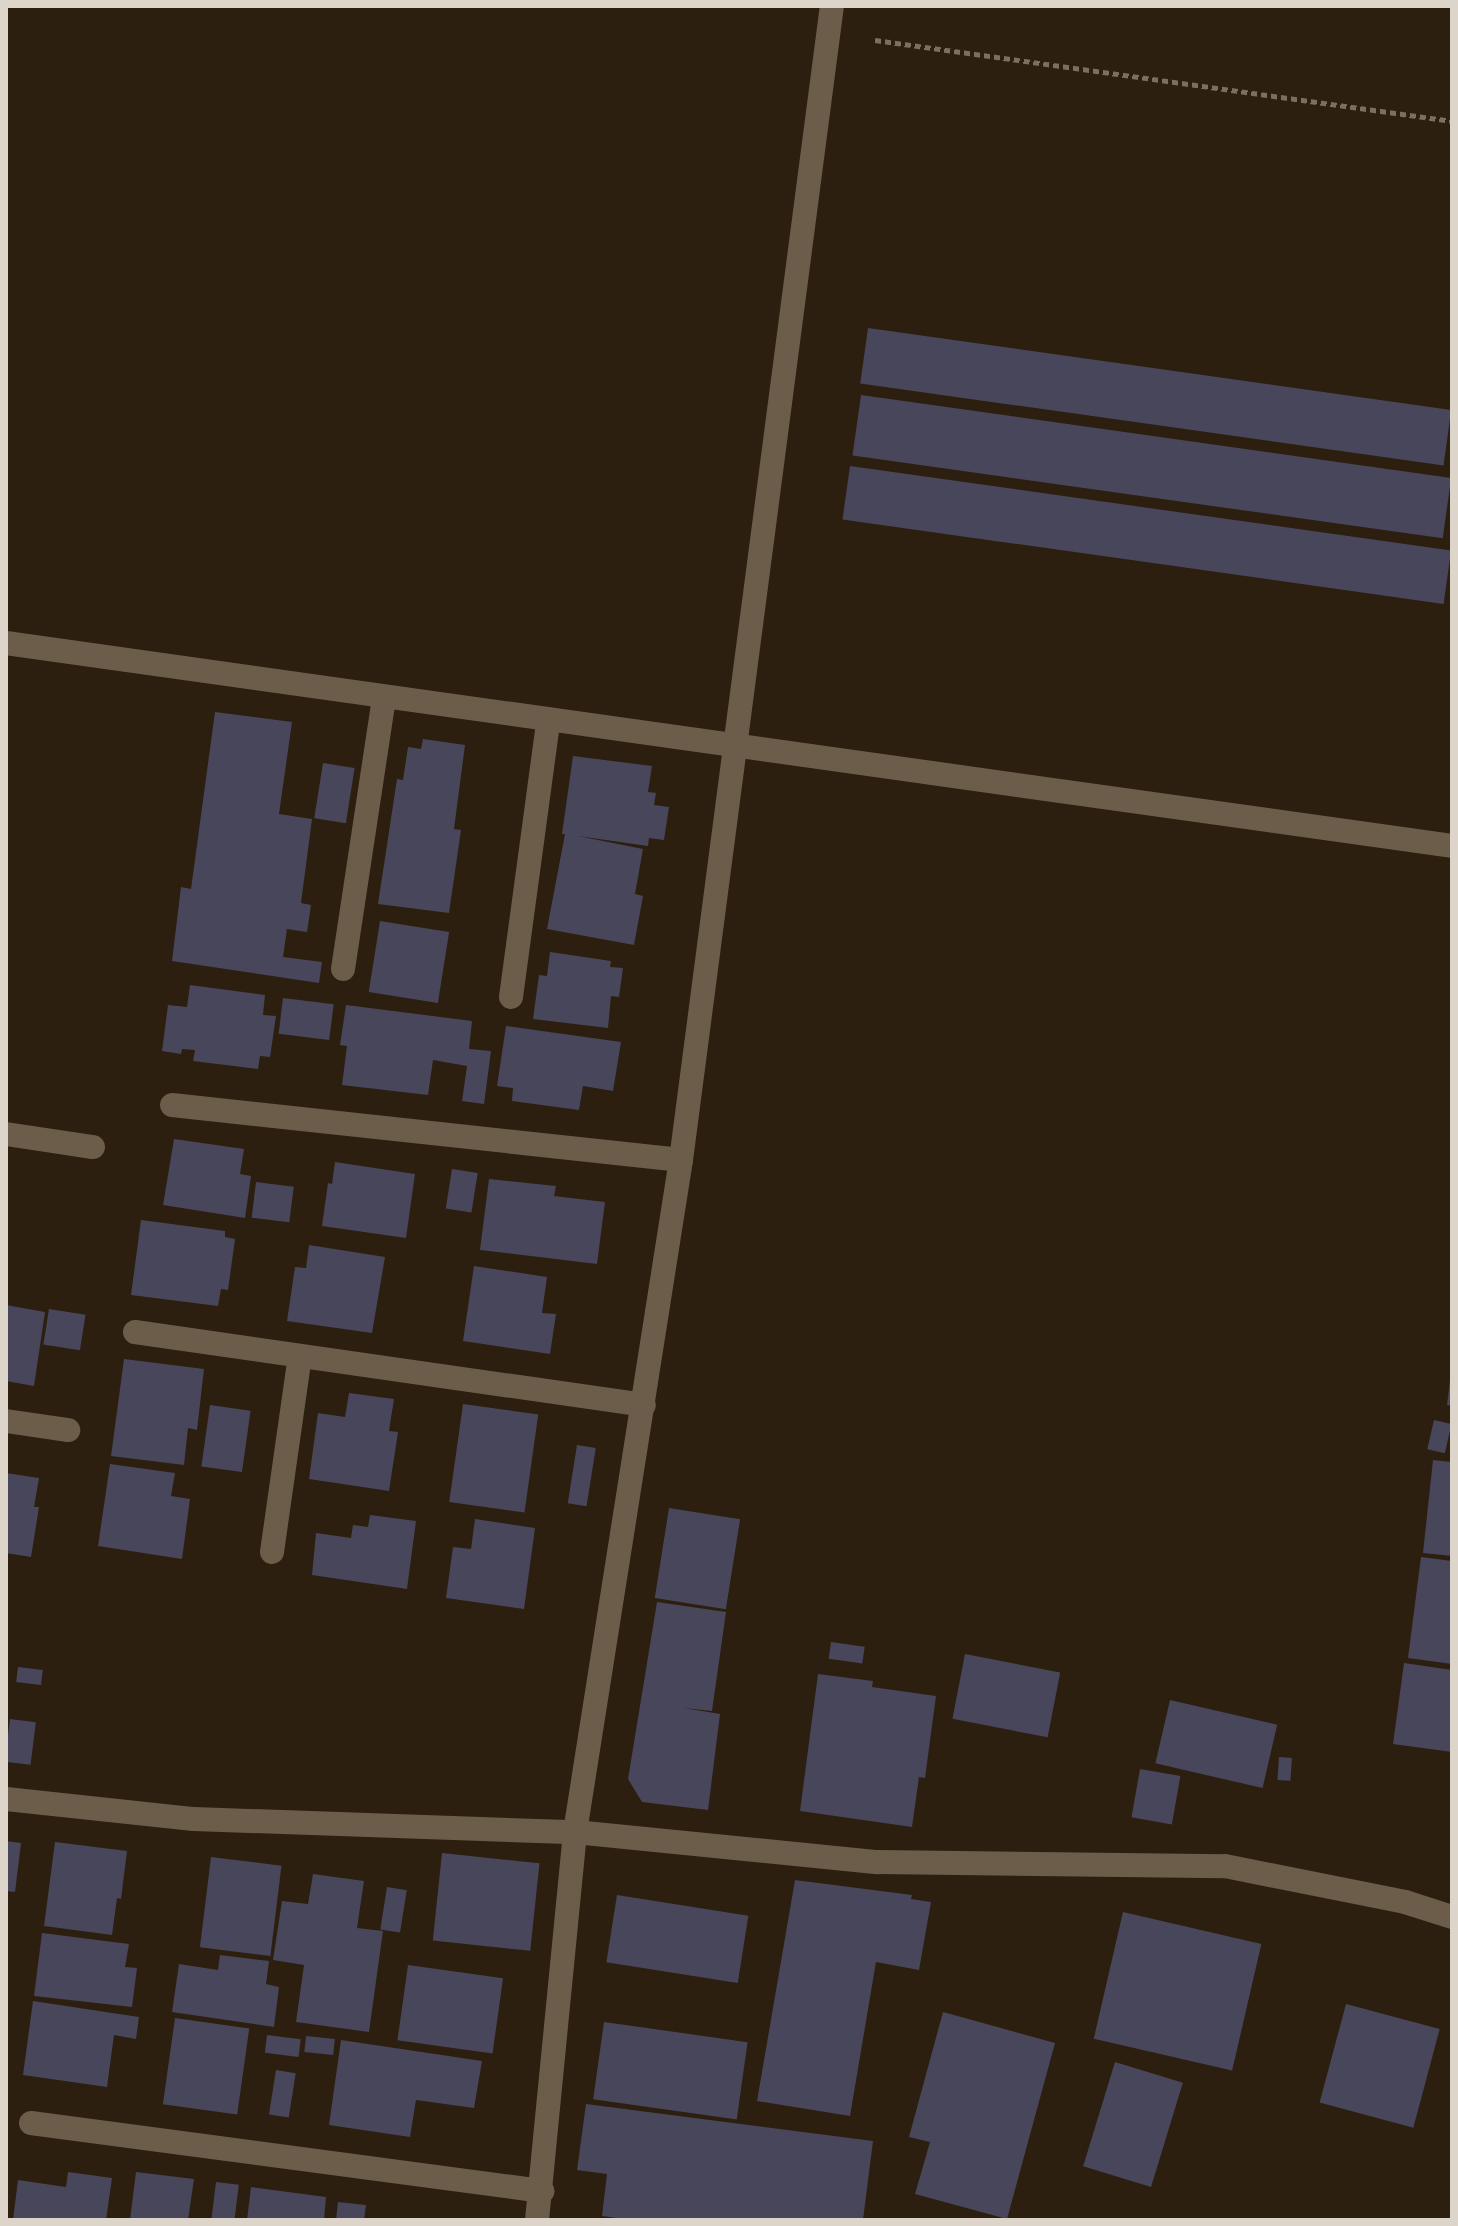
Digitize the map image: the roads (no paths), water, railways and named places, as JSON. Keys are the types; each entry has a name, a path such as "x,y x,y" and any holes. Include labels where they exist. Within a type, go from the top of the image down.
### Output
{"street":[{"path":"537,2220 575,1832 681,1160 832,6"},
{"path":"6,643 548,722 1452,846"},
{"path":"343,969 384,698"},
{"path":"511,997 548,722"},
{"path":"172,1105 681,1160"},
{"path":"6,1134 93,1147"},
{"path":"135,1332 644,1405"},
{"path":"272,1552 300,1356"},
{"path":"6,1421 68,1430"},
{"path":"6,1799 194,1819 575,1832 878,1862 1225,1866 1405,1902 1452,1917"},
{"path":"31,2123 542,2191"}]}
